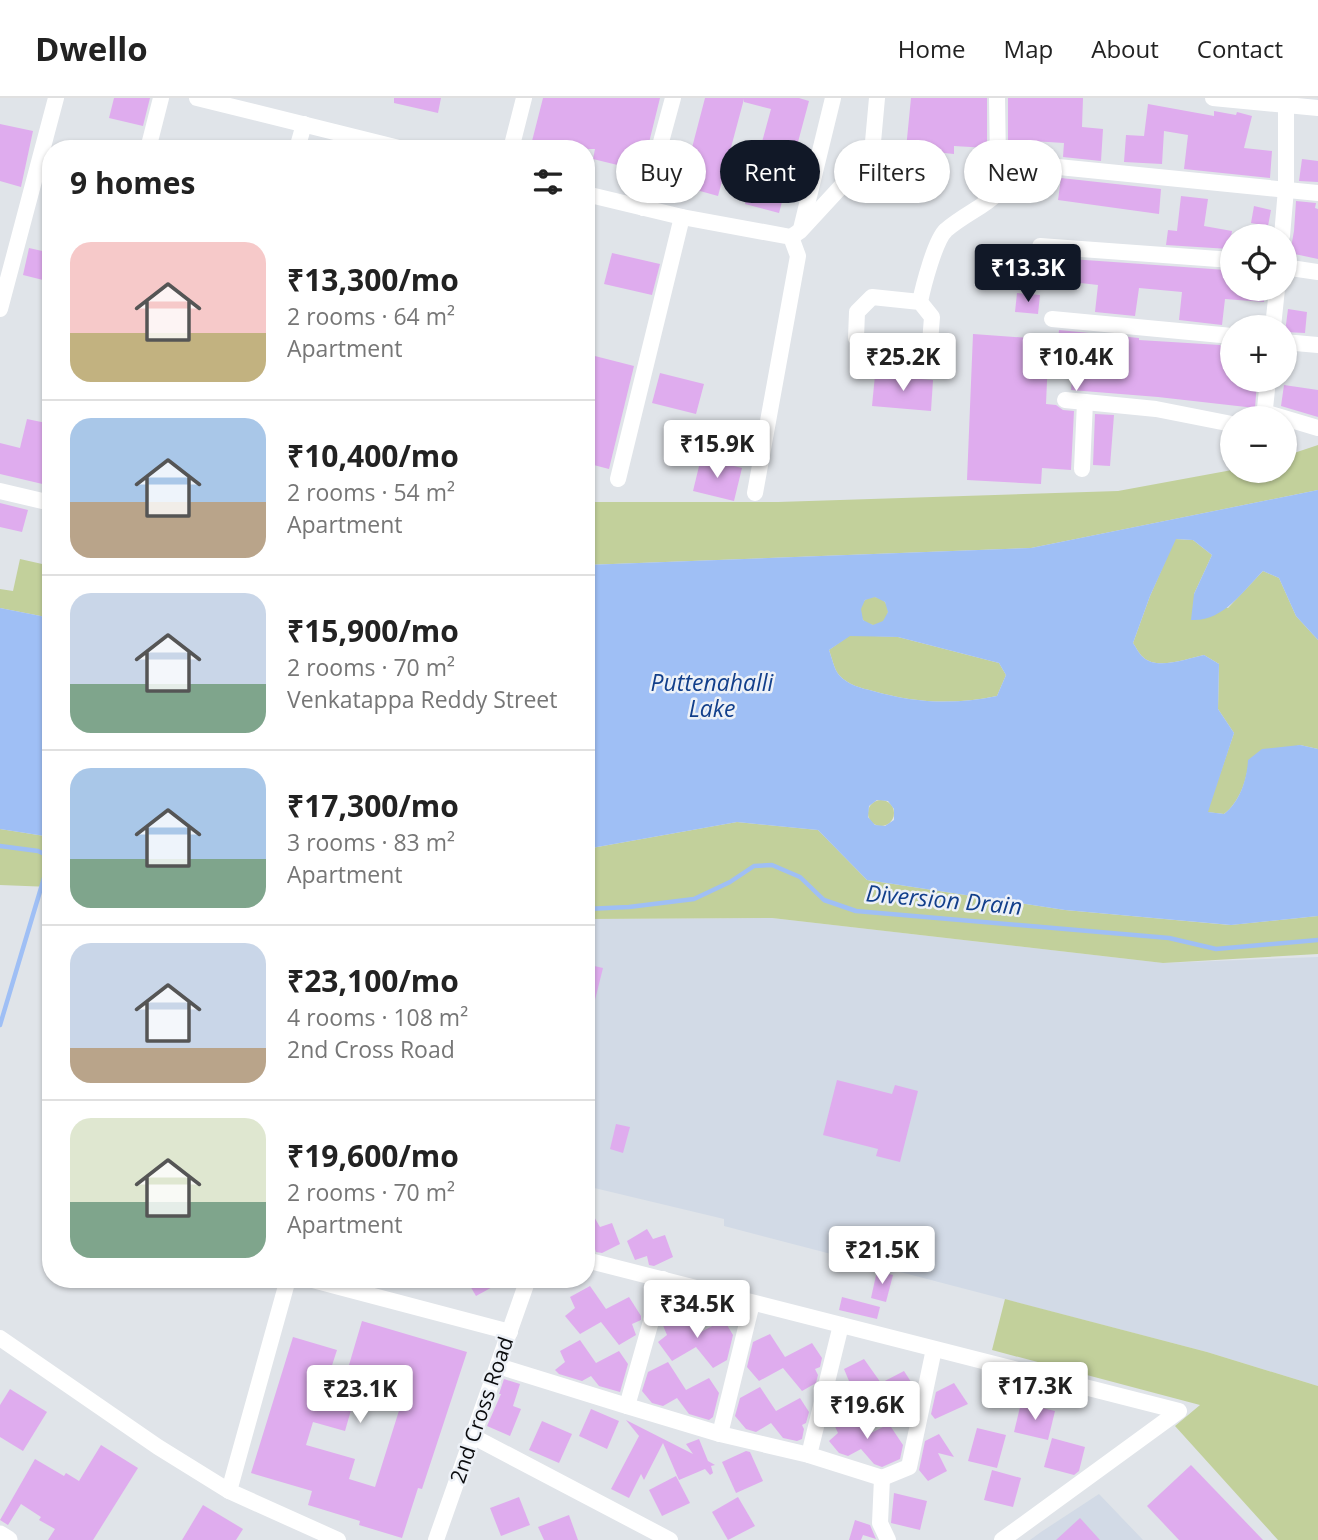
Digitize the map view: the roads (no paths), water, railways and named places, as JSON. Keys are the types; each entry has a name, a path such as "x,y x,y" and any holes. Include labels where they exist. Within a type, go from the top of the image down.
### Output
{"street":[{"path":"45,140 56,98"},
{"path":"150,140 161,98"},
{"path":"197,98 367,140"},
{"path":"512,140 524,98"},
{"path":"643,208 673,98"},
{"path":"755,492 798,256 796,234 833,98"},
{"path":"796,234 872,153 877,98"},
{"path":"997,98 998,140"},
{"path":"1213,98 1286,102 1318,108"},
{"path":"1283,224 1286,189 1286,102"},
{"path":"300,140 304,124"},
{"path":"0,309 42,151"},
{"path":"1062,167 1318,192"},
{"path":"595,196 682,217 796,234"},
{"path":"920,302 872,297 857,312 856,338 871,352 918,357 930,343 932,317 920,302 923,283 944,232 986,203"},
{"path":"618,479 682,217"},
{"path":"1040,246 1220,259"},
{"path":"1297,269 1318,272"},
{"path":"1052,319 1220,336"},
{"path":"1297,343 1318,345"},
{"path":"1065,400 1156,410 1220,423"},
{"path":"1082,469 1085,402"},
{"path":"1297,423 1318,428"},
{"path":"0,491 42,501"},
{"path":"595,1262 1179,1411 1002,1540"},
{"path":"627,1406 663,1279"},
{"path":"229,1491 285,1288"},
{"path":"343,1288 510,1332"},
{"name":"2nd Cross Road","path":"436,1540 525,1288"},
{"path":"720,1434 752,1303"},
{"path":"809,1455 841,1325"},
{"path":"0,1338 158,1447 229,1491 338,1540"},
{"path":"498,1366 720,1434 809,1455 882,1478 909,1467 934,1349"},
{"path":"474,1437 670,1540"},
{"path":"882,1478 880,1522 888,1540"},
{"path":"0,1535 8,1540"}],"water":[{"name":"Puttenahalli Lake","path":"1318,490 1318,640 1296,616 1279,578 1263,571 1223,611 1213,616 1191,620 1194,594 1212,555 1193,540 1176,539 1150,596 1133,643 1143,657 1156,663 1204,655 1219,664 1218,709 1234,733 1208,812 1224,814 1230,809 1242,790 1248,760 1262,749 1300,745 1318,749 1318,916 1231,925 1065,910 867,880 818,830 737,822 595,847 595,565 1031,548","holes":["875,597 885,602 888,612 883,621 873,625 863,620 861,609 865,600","850,636 898,637 999,663 1006,675 997,696 981,699 935,701 904,698 864,689 846,681 837,673 829,650","877,800 888,801 894,809 894,820 885,826 875,825 868,817 869,806"]},
{"path":"0,608 42,616 42,836 0,829"}],"waterway":[{"name":"Diversion Drain","path":"0,846 42,853"},
{"name":"Diversion Drain","path":"595,909 694,899 730,882 754,866 772,865 800,877 824,900 856,911 1169,938 1216,949 1318,940"},
{"path":"0,1025 42,885"}]}
